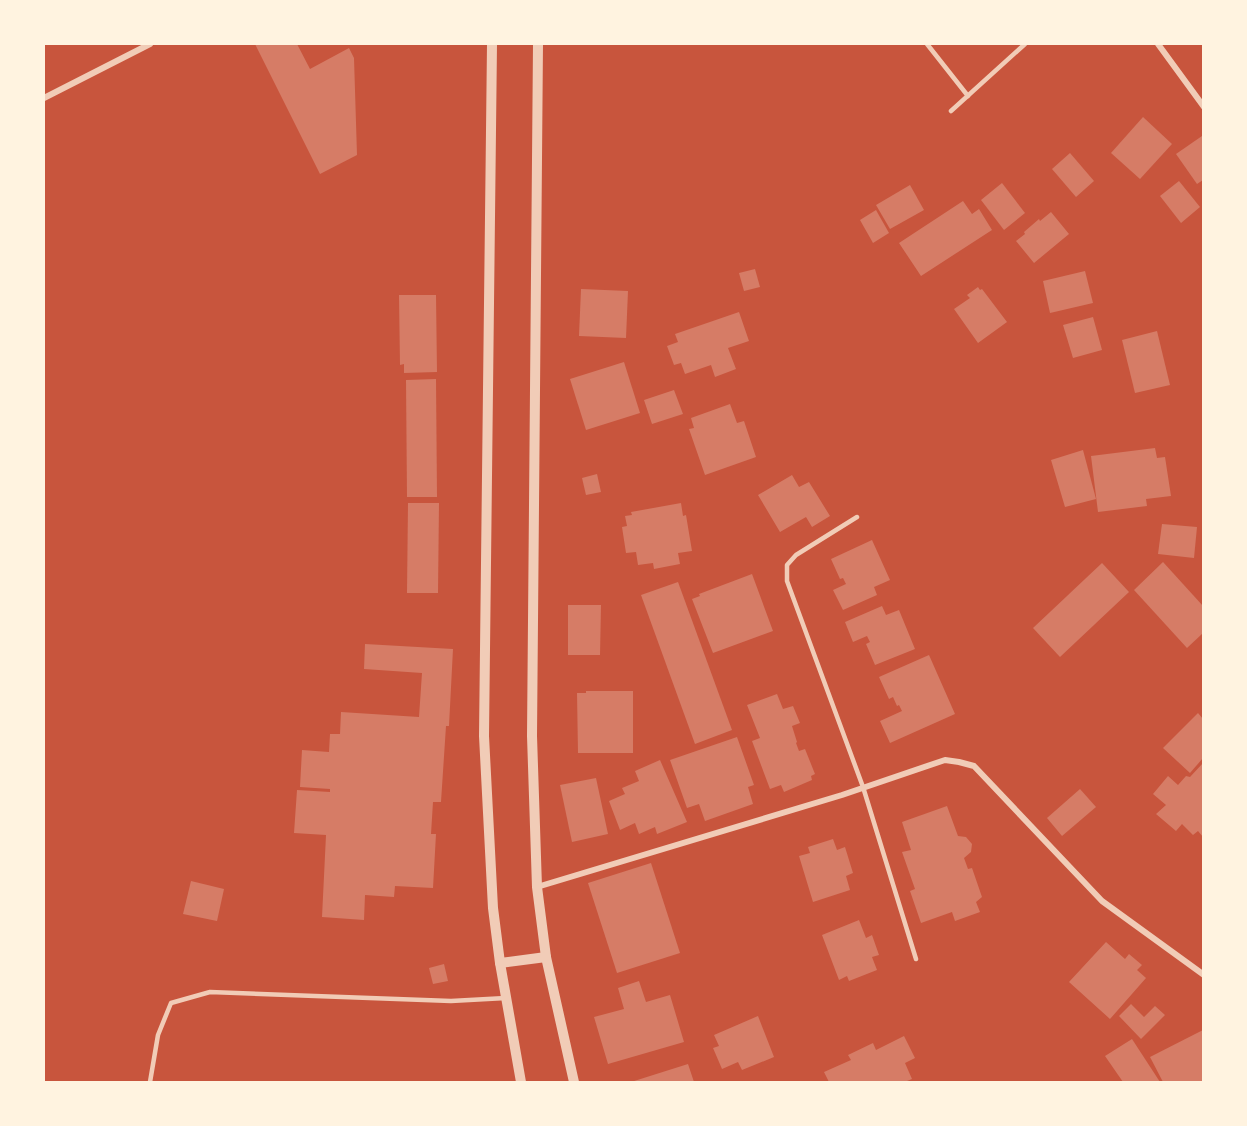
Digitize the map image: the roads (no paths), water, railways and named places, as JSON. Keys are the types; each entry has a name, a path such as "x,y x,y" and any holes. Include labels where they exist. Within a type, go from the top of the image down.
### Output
{"street":[{"path":"44,98 150,44"},
{"path":"492,44 484,736 493,908 521,1083"},
{"path":"538,44 532,736 537,887 546,957 574,1083"},
{"path":"1158,44 1203,107"},
{"path":"537,887 842,795 945,760 974,766 1102,901 1203,975"},
{"path":"500,963 546,957"}],"lane":[{"path":"927,44 968,96"},
{"path":"951,111 1025,44"},
{"path":"857,517 796,555 787,566 787,581 863,787 916,959"},
{"path":"150,1083 158,1035 171,1004 210,992 451,1001 506,998"}]}
